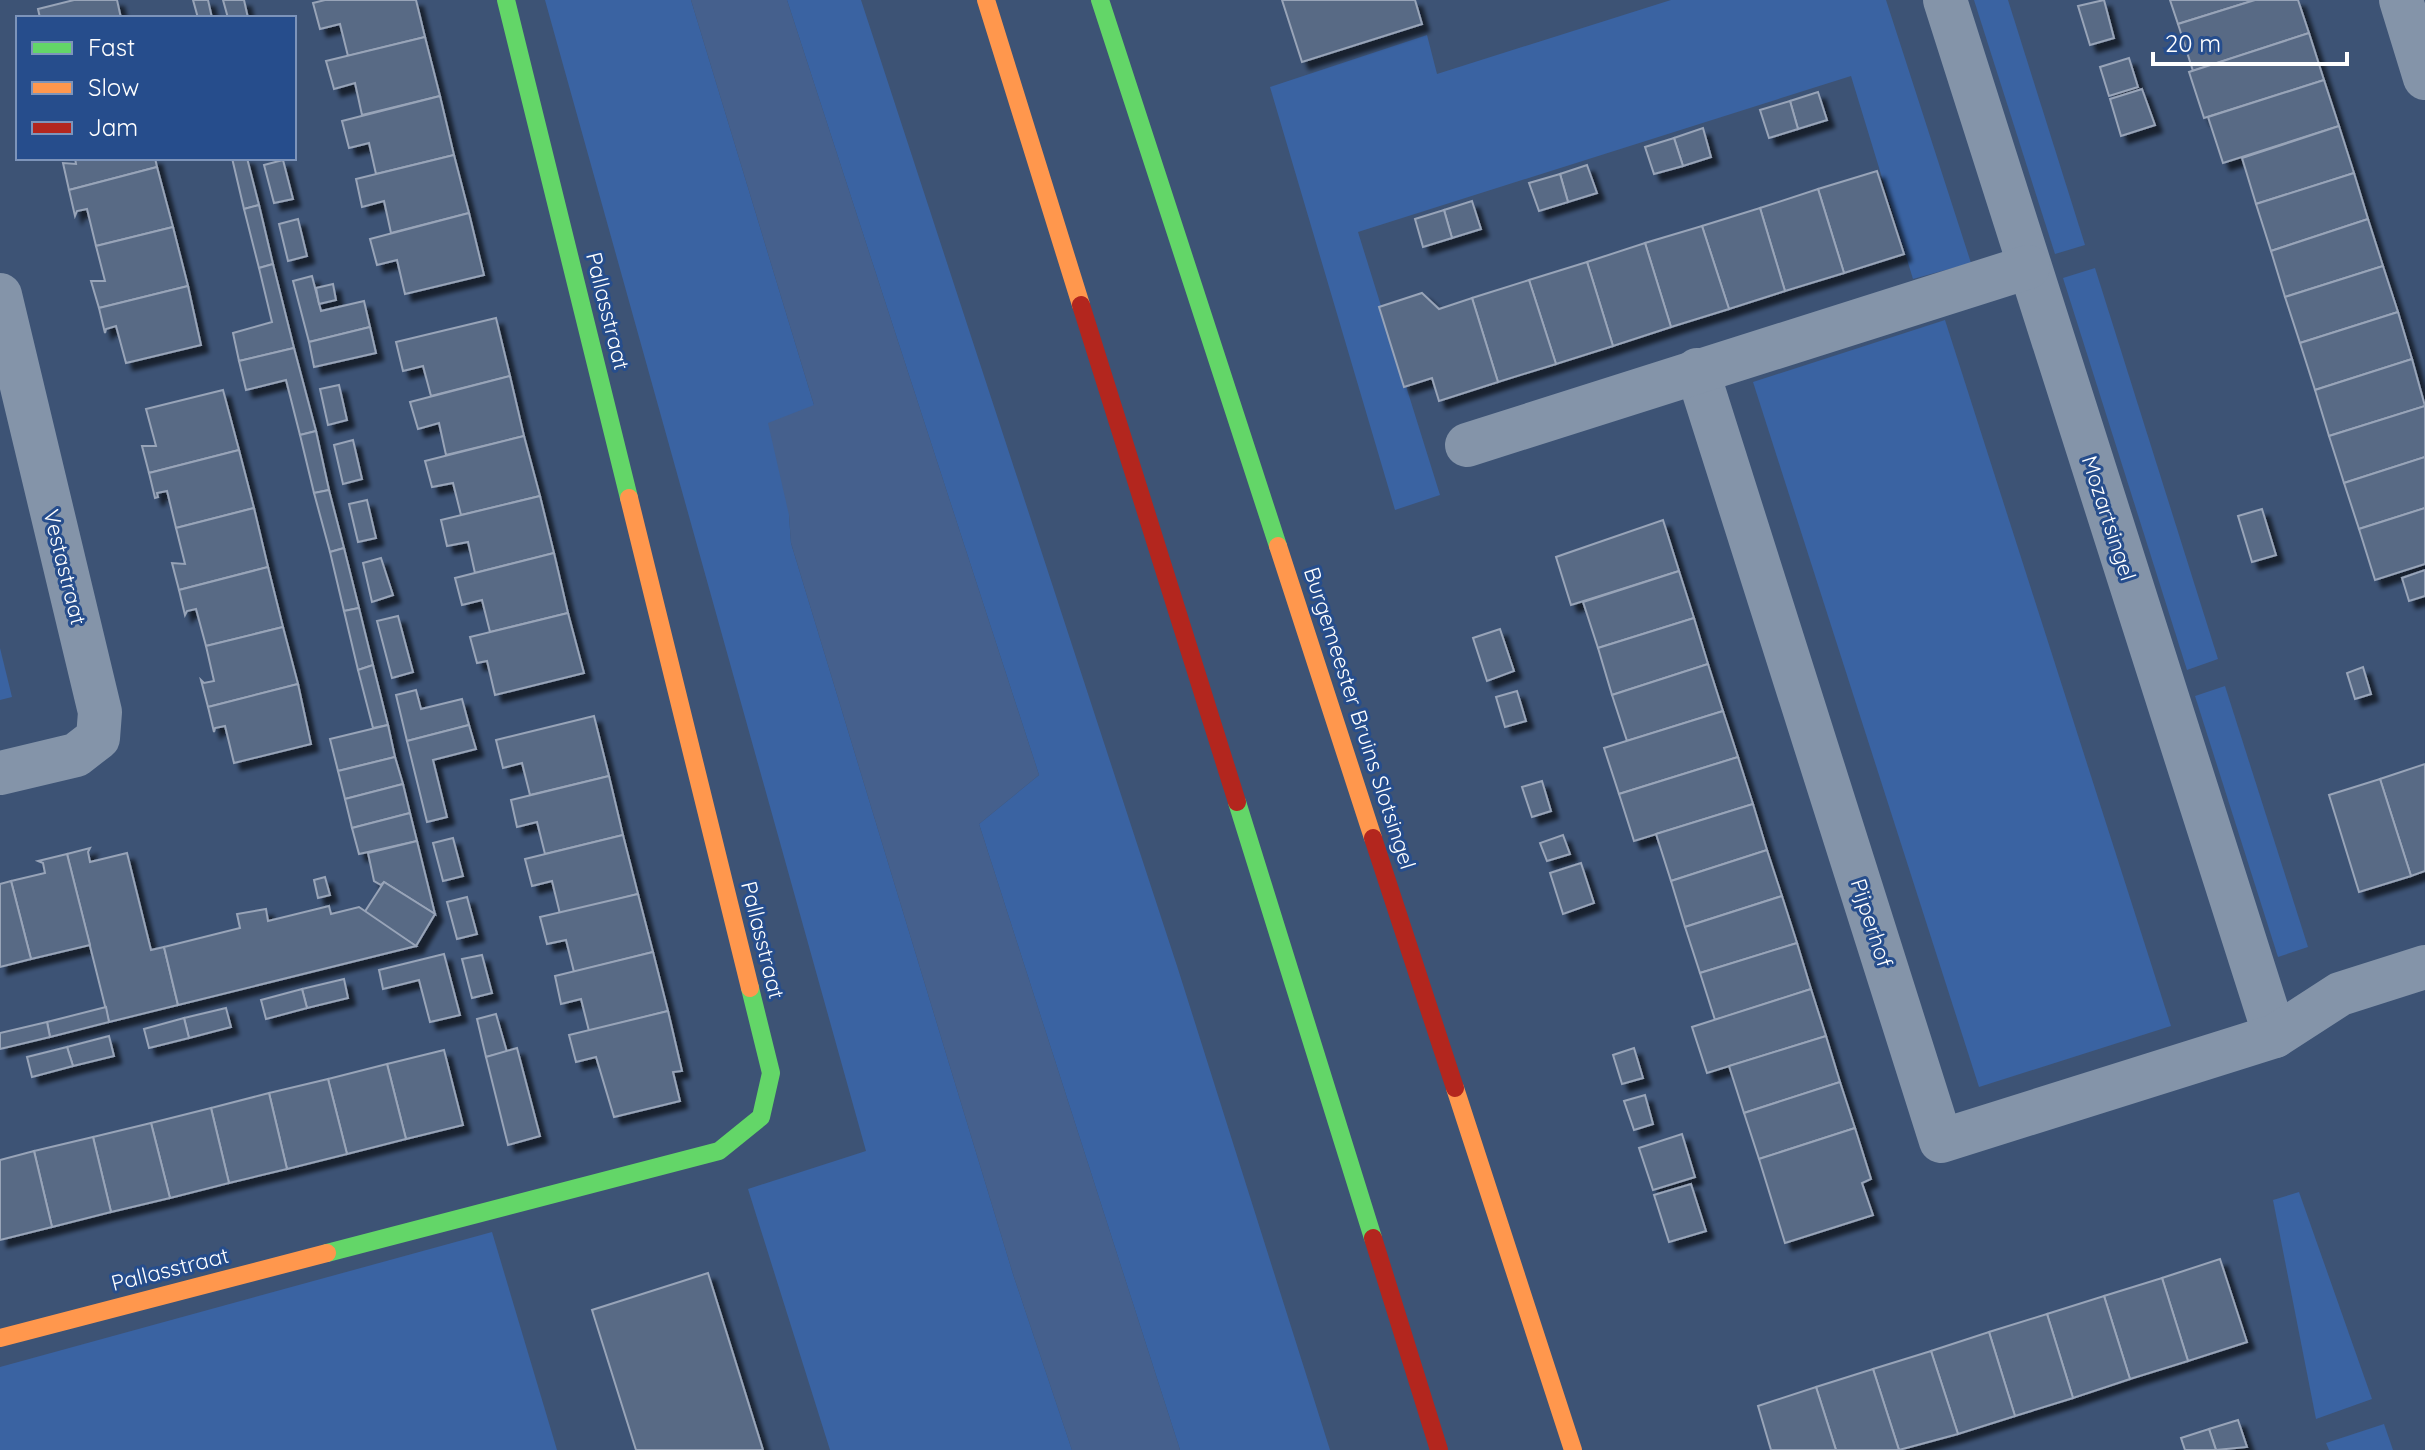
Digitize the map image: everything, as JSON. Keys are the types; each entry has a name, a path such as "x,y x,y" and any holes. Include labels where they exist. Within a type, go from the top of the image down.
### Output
{"main road":[{"name":"Pallasstraat","path":"0,1338 719,1151 761,1117 771,1073 506,0"},
{"path":"986,0 1439,1450"},
{"name":"Burgemeester Bruins Slotsingel","path":"1100,0 1573,1450"}],"street":[{"name":"Mozartsingel","path":"1945,0 2275,1036"},
{"path":"2401,0 2425,78"},
{"path":"1467,445 2028,267"},
{"name":"Vestastraat","path":"0,295 100,712 98,738 76,755 0,773"},
{"name":"Pijperhof","path":"1697,370 1941,1141 2275,1036"},
{"path":"2275,1036 2340,994 2425,967"}],"shaded area":[{"path":"545,0 691,0 814,405 789,515 791,543 1013,1274 1072,1450 830,1450 748,1189 866,1151"},
{"path":"691,0 787,0 1039,775 979,824 1180,1450 1072,1450 1013,1274 791,543 789,515 768,423 814,405"},
{"path":"787,0 861,0 1178,969 1330,1450 1180,1450 979,824 1039,775"},
{"path":"1671,0 1886,0 1971,263 1913,279 1851,76 1358,232 1440,495 1395,510 1270,87 1427,35 1437,74"},
{"path":"1974,0 2008,0 2085,245 2055,254"},
{"path":"2095,268 2218,659 2187,670 2063,278"},
{"path":"1945,320 2171,1026 1979,1087 1753,382"},
{"path":"0,648 12,697 0,700"},
{"path":"2225,686 2308,947 2278,957 2195,696"},
{"path":"2299,1192 2372,1399 2316,1419 2273,1200"},
{"path":"492,1232 557,1450 0,1450 0,1367"},
{"path":"2384,1424 2393,1450 2329,1450 2326,1443"}],"building":[{"path":"74,0 117,0 121,16 40,16 38,9"},
{"path":"193,0 208,0 212,16 197,16"},
{"path":"223,0 244,0 248,16 227,16"},
{"path":"325,0 416,0 425,37 348,56 340,24 320,29 313,3"},
{"path":"1282,0 1415,0 1422,24 1302,62"},
{"path":"2104,0 2114,38 2090,45 2078,6"},
{"path":"2170,0 2255,0 2178,24"},
{"path":"2255,0 2298,0 2309,33 2193,71 2178,24"},
{"path":"2309,33 2324,80 2204,118 2189,72"},
{"path":"425,37 440,96 362,115 355,83 334,89 326,61"},
{"path":"2129,58 2138,87 2109,96 2100,67"},
{"path":"2324,80 2339,126 2223,163 2208,117"},
{"path":"2142,89 2155,125 2121,136 2110,99"},
{"path":"1818,92 1827,120 1798,129 1790,101"},
{"path":"440,96 454,155 376,174 369,143 349,148 342,121"},
{"path":"1790,101 1798,129 1769,138 1760,110"},
{"path":"2339,126 2354,173 2256,204 2242,158"},
{"path":"1703,128 1711,157 1683,166 1674,138"},
{"path":"1674,138 1683,166 1654,174 1645,147"},
{"path":"454,155 469,213 391,233 384,201 362,207 356,179"},
{"path":"75,160 155,160 157,167 69,190 63,163 76,164"},
{"path":"232,160 248,160 259,205 244,209"},
{"path":"283,160 293,199 274,203 264,165"},
{"path":"1587,165 1597,193 1568,202 1560,174"},
{"path":"157,167 173,227 96,246 87,209 77,211 75,216 69,190"},
{"path":"1877,171 1904,254 1844,273 1818,189"},
{"path":"2354,173 2368,219 2271,251 2256,204"},
{"path":"1560,174 1568,202 1539,211 1529,183"},
{"path":"1818,189 1844,273 1785,291 1760,208"},
{"path":"1472,201 1481,229 1452,238 1444,210"},
{"path":"259,205 273,264 259,268 244,209"},
{"path":"1760,208 1785,291 1729,309 1702,226"},
{"path":"1444,210 1452,238 1423,247 1415,219"},
{"path":"469,213 484,275 405,294 397,260 377,265 370,239"},
{"path":"298,219 307,256 288,261 279,224"},
{"path":"2368,219 2383,266 2285,297 2271,251"},
{"path":"1702,226 1729,309 1671,327 1645,243"},
{"path":"173,227 188,286 99,308 91,281 105,281 96,246"},
{"path":"1645,243 1671,327 1613,346 1587,262"},
{"path":"1587,262 1613,346 1556,364 1529,280"},
{"path":"273,264 294,348 239,361 233,333 272,322 259,268"},
{"path":"2383,266 2398,312 2300,343 2285,297"},
{"path":"312,276 321,311 364,301 370,327 309,342 293,281"},
{"path":"1529,280 1556,364 1498,382 1472,298"},
{"path":"333,284 336,300 319,304 316,288"},
{"path":"188,286 201,345 126,363 116,326 106,329 105,333 99,308"},
{"path":"1422,293 1439,309 1472,298 1498,382 1439,401 1432,378 1404,387 1379,307"},
{"path":"2398,312 2412,359 2315,390 2300,343"},
{"path":"496,318 510,376 431,396 423,366 403,371 396,342"},
{"path":"370,327 376,353 314,367 309,342"},
{"path":"294,348 316,431 300,435 286,380 246,390 239,361"},
{"path":"2412,359 2425,406 2329,436 2315,390"},
{"path":"510,376 524,436 446,455 439,423 418,429 410,402"},
{"path":"339,385 347,420 328,425 320,389"},
{"path":"223,390 239,450 149,473 142,446 156,446 146,409"},
{"path":"2425,406 2425,457 2344,483 2329,436"},
{"path":"316,431 329,490 314,493 300,435"},
{"path":"524,436 540,496 461,515 453,483 432,487 425,461"},
{"path":"353,440 362,479 343,484 334,445"},
{"path":"239,450 254,508 176,528 167,491 157,493 158,497 155,498 149,473"},
{"path":"2425,457 2425,508 2359,529 2344,483"},
{"path":"329,490 344,548 330,552 314,493"},
{"path":"540,496 554,553 475,573 468,542 447,546 441,520"},
{"path":"367,500 376,538 358,542 349,504"},
{"path":"254,508 268,567 179,590 172,563 185,564 176,528"},
{"path":"2425,508 2425,564 2375,580 2359,529"},
{"path":"2262,509 2276,555 2252,562 2238,516"},
{"path":"1663,520 1679,571 1571,605 1556,557"},
{"path":"344,548 359,608 344,611 330,552"},
{"path":"554,553 568,613 490,632 482,600 462,605 455,578"},
{"path":"381,558 393,595 372,602 363,563"},
{"path":"268,567 283,627 206,646 196,609 187,611 185,615 179,590"},
{"path":"2425,570 2425,596 2409,601 2402,578"},
{"path":"1679,571 1694,618 1598,648 1583,602"},
{"path":"359,608 373,665 358,670 344,611"},
{"path":"568,613 584,673 495,695 487,661 477,663 470,637"},
{"path":"398,616 413,672 392,678 377,621"},
{"path":"1694,618 1708,664 1612,695 1598,648"},
{"path":"283,627 298,684 208,707 201,680 204,683 214,681 206,646"},
{"path":"1500,629 1514,671 1487,681 1473,638"},
{"path":"1708,664 1723,711 1627,741 1612,695"},
{"path":"373,665 388,725 373,728 358,670"},
{"path":"2363,667 2371,694 2355,699 2347,673"},
{"path":"298,684 311,744 234,763 225,726 215,728 214,732 208,707"},
{"path":"416,690 421,709 462,699 469,725 407,741 396,695"},
{"path":"1517,691 1526,721 1505,727 1496,697"},
{"path":"1723,711 1738,757 1619,794 1604,748"},
{"path":"594,716 609,776 530,795 522,763 503,768 496,740"},
{"path":"388,725 395,757 338,771 330,739"},
{"path":"469,725 476,749 433,760 447,817 427,822 407,741"},
{"path":"395,757 403,784 345,799 338,771"},
{"path":"1738,757 1753,804 1634,841 1619,794"},
{"path":"2425,764 2425,871 2411,876 2380,779"},
{"path":"609,776 623,835 545,854 537,822 517,827 511,800"},
{"path":"2380,779 2411,876 2359,892 2329,795"},
{"path":"1542,781 1551,811 1532,817 1522,787"},
{"path":"403,784 410,813 352,828 345,799"},
{"path":"1753,804 1767,850 1671,881 1656,834"},
{"path":"410,813 417,841 359,854 352,828"},
{"path":"623,835 638,894 560,914 552,881 532,886 525,859"},
{"path":"1563,835 1570,854 1547,861 1540,843"},
{"path":"453,838 463,876 443,881 433,843"},
{"path":"417,841 435,914 384,882 381,885 374,881 368,853"},
{"path":"90,848 90,862 127,853 151,950 164,947 178,1005 109,1022 67,854"},
{"path":"1767,850 1782,896 1685,927 1671,881"},
{"path":"67,854 90,945 31,959 11,881 45,873 43,863 38,861"},
{"path":"1581,863 1594,903 1563,914 1550,873"},
{"path":"325,877 330,895 318,898 314,880"},
{"path":"11,881 31,959 0,967 0,884"},
{"path":"384,882 435,914 416,946 364,913"},
{"path":"638,894 653,952 574,972 566,940 547,944 540,917"},
{"path":"1782,896 1797,943 1700,973 1685,927"},
{"path":"467,897 477,934 457,939 447,902"},
{"path":"329,906 331,914 359,907 416,946 178,1005 164,947 240,928 237,914 266,909 268,921"},
{"path":"1797,943 1811,989 1715,1020 1700,973"},
{"path":"653,952 668,1011 589,1031 581,999 561,1004 555,976"},
{"path":"444,954 460,1015 430,1022 419,980 383,989 379,970"},
{"path":"482,955 492,993 472,998 462,959"},
{"path":"344,979 348,998 307,1008 302,989"},
{"path":"302,989 307,1008 266,1019 261,1000"},
{"path":"1811,989 1826,1036 1707,1073 1692,1027"},
{"path":"106,1007 109,1022 50,1037 47,1022"},
{"path":"226,1008 231,1027 189,1038 184,1018"},
{"path":"668,1011 682,1071 673,1072 680,1101 614,1117 596,1057 576,1062 569,1035"},
{"path":"496,1014 507,1052 486,1057 477,1019"},
{"path":"184,1018 189,1038 149,1048 144,1029"},
{"path":"47,1022 50,1037 0,1049 0,1033"},
{"path":"109,1036 114,1056 73,1066 67,1047"},
{"path":"1826,1036 1840,1082 1744,1113 1729,1066"},
{"path":"67,1047 73,1066 32,1077 27,1057"},
{"path":"517,1048 540,1136 508,1145 486,1057"},
{"path":"1634,1048 1643,1078 1622,1084 1613,1055"},
{"path":"444,1050 463,1125 406,1139 387,1064"},
{"path":"387,1064 406,1139 347,1154 328,1079"},
{"path":"328,1079 347,1154 287,1169 269,1093"},
{"path":"1840,1082 1855,1128 1759,1159 1744,1113"},
{"path":"269,1093 287,1169 229,1183 211,1108"},
{"path":"1645,1095 1653,1124 1634,1130 1624,1101"},
{"path":"211,1108 229,1183 170,1198 151,1123"},
{"path":"151,1123 170,1198 111,1212 93,1137"},
{"path":"1855,1128 1871,1179 1862,1183 1873,1215 1785,1243 1759,1159"},
{"path":"1682,1134 1695,1177 1653,1190 1639,1148"},
{"path":"93,1137 111,1212 52,1227 34,1151"},
{"path":"34,1151 52,1227 0,1240 0,1160"},
{"path":"1691,1184 1706,1231 1669,1242 1654,1195"},
{"path":"2220,1259 2247,1342 2188,1361 2162,1278"},
{"path":"708,1273 763,1450 636,1450 592,1310"},
{"path":"2162,1278 2188,1361 2130,1379 2104,1296"},
{"path":"2104,1296 2130,1379 2073,1398 2047,1314"},
{"path":"2047,1314 2073,1398 2015,1416 1989,1332"},
{"path":"1989,1332 2015,1416 1958,1434 1931,1351"},
{"path":"1931,1351 1958,1434 1899,1450 1873,1369"},
{"path":"1873,1369 1899,1450 1836,1450 1816,1387"},
{"path":"1816,1387 1836,1450 1771,1450 1758,1406"},
{"path":"2238,1420 2247,1447 2216,1450 2209,1429"},
{"path":"2209,1429 2216,1450 2185,1450 2181,1438"}],"traffic: fast":[{"path":"506,0 629,498"},
{"path":"1100,0 1278,546"},
{"path":"1237,802 1373,1238"},
{"path":"327,1253 719,1151 761,1117 771,1073 750,988"}],"traffic: slow":[{"path":"986,0 1081,305"},
{"path":"629,498 750,988"},
{"path":"1278,546 1373,838"},
{"path":"1455,1088 1573,1450"},
{"path":"0,1338 327,1253"}],"traffic: jam":[{"path":"1081,305 1237,802"},
{"path":"1373,838 1455,1088"},
{"path":"1373,1238 1439,1450"}]}
